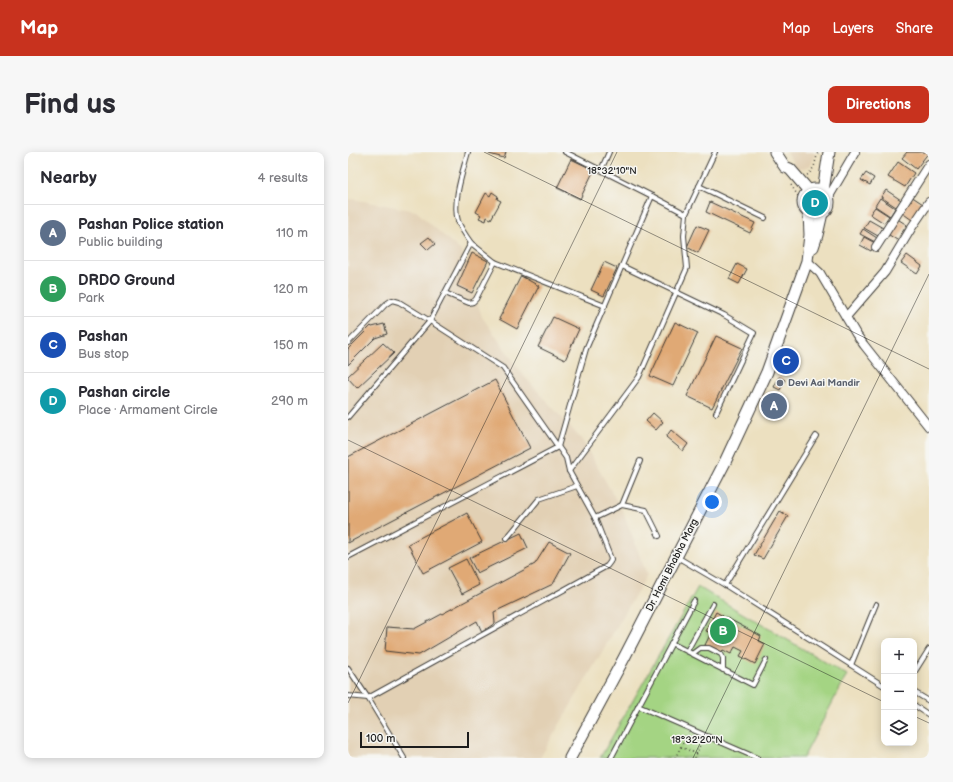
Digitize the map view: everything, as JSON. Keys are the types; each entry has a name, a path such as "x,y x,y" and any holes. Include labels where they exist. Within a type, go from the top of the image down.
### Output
{"main road":[{"path":"775,152 785,167 790,169 816,193 829,202 825,211 817,215 806,212 803,201 816,193 829,152"},
{"path":"816,193 823,152"},
{"name":"Dr. Homi Bhabha Marg","path":"806,212 810,235 808,259"},
{"name":"Dr. Homi Bhabha Marg","path":"570,758 624,658 725,462 764,379 812,251 822,213"}],"street":[{"path":"816,193 855,152"},
{"path":"876,247 929,164"},
{"path":"846,317 885,272 929,202"},
{"path":"808,259 820,273 864,345 929,427"}],"lane":[{"path":"468,152 457,198 457,210 458,220 471,243 495,262 605,306"},
{"path":"565,152 686,214"},
{"path":"601,170 609,152"},
{"path":"569,471 639,377 687,268 684,236 686,214 716,152"},
{"path":"699,186 765,218"},
{"path":"348,557 558,447 586,349 652,196"},
{"path":"348,417 430,321 471,243"},
{"path":"445,293 469,303 473,302 495,262"},
{"path":"622,266 724,315 754,333 716,413"},
{"path":"348,343 386,304 392,300 399,302 503,368 566,458 569,471 595,518 611,559 607,566 368,698 348,696"},
{"path":"725,585 816,436"},
{"path":"622,505 640,461"},
{"path":"507,538 539,499 577,486"},
{"path":"595,518 622,505 646,510 659,536"},
{"path":"676,557 725,585 881,684"},
{"path":"611,758 694,601"},
{"path":"689,652 713,604"},
{"path":"851,665 876,604"},
{"path":"671,643 753,685 766,660"},
{"path":"689,652 700,648 709,648 721,654 724,658 723,670"},
{"path":"917,668 929,649"},
{"path":"348,668 404,758"},
{"path":"917,694 929,701"},
{"path":"638,706 758,758"},
{"path":"917,707 929,715"}],"path":[{"path":"804,175 809,174 814,167 818,152"},
{"path":"790,184 806,212"},
{"path":"675,758 690,729"},
{"path":"695,758 704,735"},
{"path":"681,746 697,754"}],"shaded area":[{"path":"787,152 815,152 814,158 810,165 804,169 796,168"},
{"path":"352,199 416,211 462,252 482,317 524,376 582,440 623,512 647,575 540,758 348,758 348,200"}],"green space":[{"path":"698,587 847,675 803,758 600,758"}],"building":[{"path":"489,152 506,152 504,158 489,154"},
{"path":"907,152 929,152 916,169 902,158"},
{"path":"571,159 594,170 580,199 557,188"},
{"path":"898,162 914,173 905,187 888,177"},
{"path":"866,173 874,178 870,185 861,180"},
{"path":"886,190 901,200 896,207 881,197"},
{"path":"492,192 498,196 497,199 501,201 491,219 487,217 486,221 479,218 481,215 476,212 486,193 490,196"},
{"path":"911,196 923,204 912,220 901,212"},
{"path":"880,198 895,208 890,216 875,206"},
{"path":"710,202 755,223 750,233 706,212"},
{"path":"875,207 889,216 884,223 870,214"},
{"path":"896,218 907,225 897,240 886,233"},
{"path":"869,220 883,228 878,236 864,228"},
{"path":"697,225 709,230 698,253 687,247"},
{"path":"863,229 877,238 875,242 860,234"},
{"path":"429,237 435,244 428,250 421,243"},
{"path":"864,237 875,243 871,251 860,245"},
{"path":"472,253 488,261 472,293 457,286"},
{"path":"907,255 922,266 917,274 901,263"},
{"path":"604,262 617,268 604,296 591,290"},
{"path":"737,264 747,269 739,284 729,279"},
{"path":"521,276 539,286 517,329 499,319"},
{"path":"553,317 579,329 565,360 538,347"},
{"path":"675,322 698,333 673,386 650,376"},
{"path":"384,324 387,334 375,338 348,365 348,349 371,326"},
{"path":"716,336 742,348 712,408 687,396"},
{"path":"383,343 394,353 357,388 348,376"},
{"name":"Devi Aai Mandir","path":"779,377 785,380 780,390 774,387"},
{"path":"495,380 530,448 348,543 348,457"},
{"path":"771,394 785,401 778,419 762,412"},
{"path":"653,413 663,422 656,430 646,421"},
{"path":"671,430 688,444 683,451 666,437"},
{"path":"780,511 788,516 763,559 754,555"},
{"path":"467,513 482,542 423,573 408,544"},
{"path":"521,533 528,548 477,573 469,558"},
{"path":"549,542 570,553 553,584 494,612 495,623 482,632 477,621 419,655 385,651 387,627 414,629 535,564"},
{"path":"466,559 479,585 462,594 448,568"},
{"path":"716,612 723,616 717,630 725,617 761,636 759,641 765,644 755,664 740,656 743,651 735,647 731,654 723,650 721,653 705,645 711,633 706,631"}],"place":[{"name":"Pashan circle","path":"815,203"},
{"name":"Pashan","path":"786,361"},
{"name":"Devi Aai Mandir","path":"780,383"},
{"name":"Pashan Police station","path":"774,406"},
{"name":"DRDO Ground","path":"723,631"}]}
